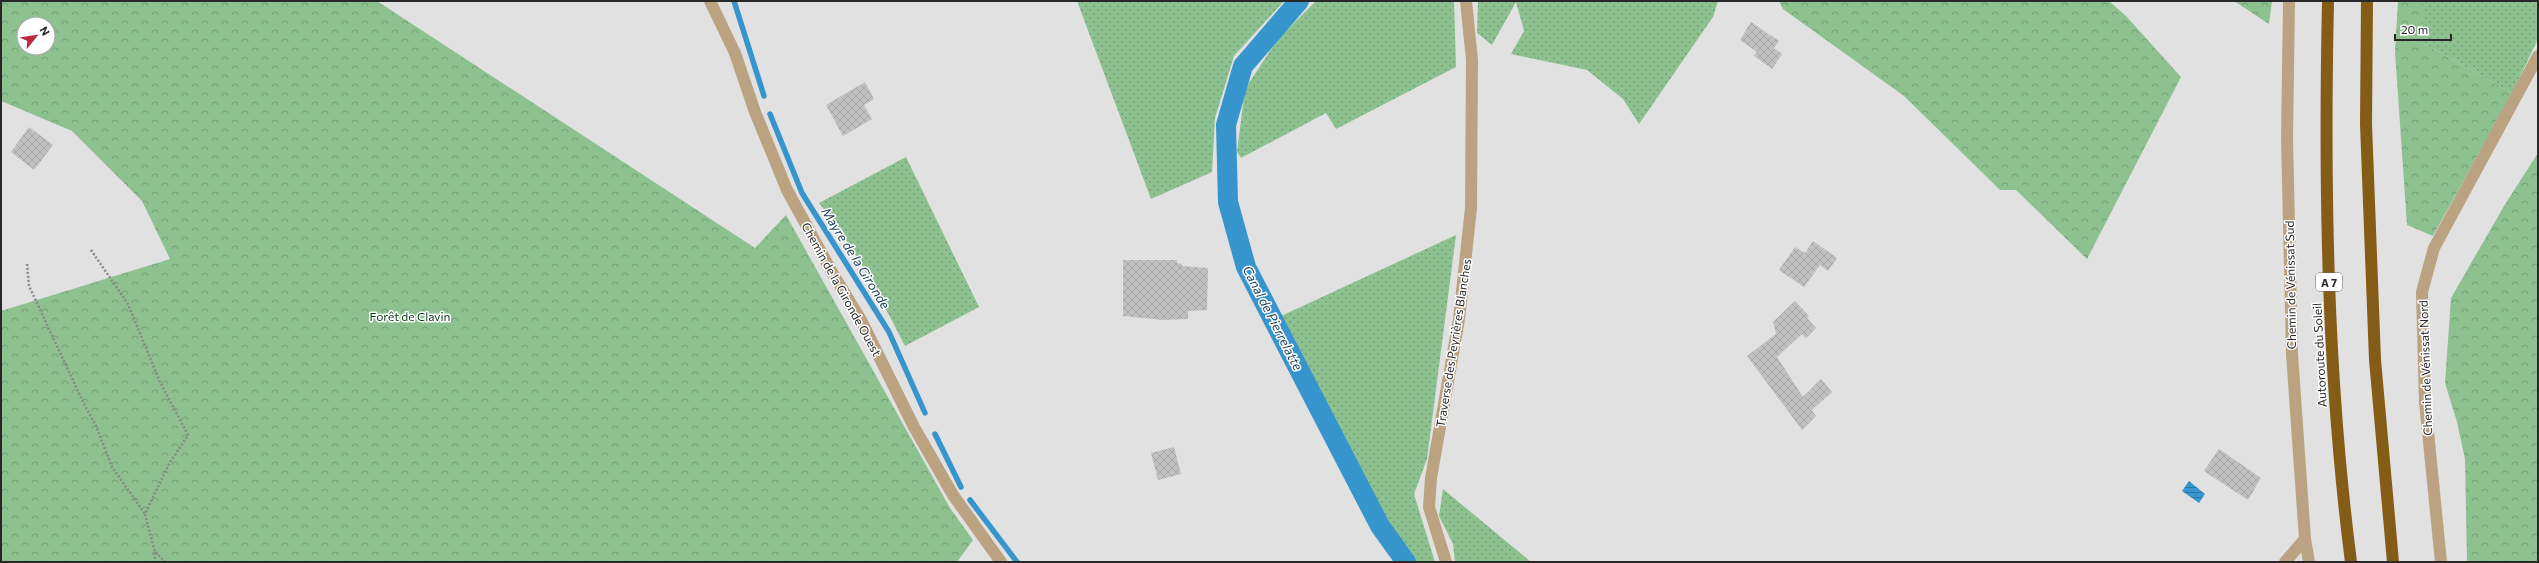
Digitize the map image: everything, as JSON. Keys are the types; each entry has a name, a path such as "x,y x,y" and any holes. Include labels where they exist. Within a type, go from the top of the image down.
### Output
{"highway":[{"name":"Autoroute du Soleil","path":"2328,1 2326,108 2327,255 2341,484 2351,562"},
{"path":"2367,1 2366,124 2375,360 2393,562"}],"street":[{"name":"Chemin de la Gironde Ouest","path":"710,1 735,53 755,112 787,190 833,274 861,320 914,427 953,495 1001,562"},
{"name":"Traverse des Peyrières Blanches","path":"1446,562 1429,507 1431,478 1459,319 1471,208 1472,60 1466,1"},
{"name":"Chemin de Vénissat Sud","path":"2289,1 2287,139 2292,354 2305,539 2309,562"},
{"name":"Chemin de Vénissat Nord","path":"2441,562 2425,402 2422,292 2434,248 2538,56"},
{"path":"2285,562 2305,539"}],"path":[{"path":"91,250 128,304 160,382 188,435 169,464 145,514"},
{"path":"27,264 29,286 84,404 96,426 112,467 145,514 155,552 155,562"},
{"path":"155,552 165,562"}],"green space":[{"name":"Forêt de Clavin","path":"1,1 377,1 755,248 786,215 950,508 973,540 957,562 1,562 1,311 170,259 142,201 72,131 1,101"},
{"path":"1077,1 1284,1 1234,56 1215,118 1212,172 1151,199"},
{"path":"1316,1 1454,1 1456,67 1336,129 1326,113 1241,158 1237,152 1245,89 1278,39"},
{"path":"1478,1 1718,1 1713,17 1639,124 1623,99 1587,70 1511,54 1524,31 1516,2 1492,45 1477,33"},
{"path":"1779,1 2109,1 2126,16 2181,77 2087,259 2016,190 2000,190 1904,96 1783,9"},
{"path":"2234,1 2272,1 2269,24"},
{"path":"2398,1 2423,1 2423,43 2512,93 2433,236 2407,225 2395,52"},
{"path":"2423,1 2538,1 2538,39 2512,93 2423,43"},
{"path":"2538,153 2538,562 2467,562 2465,459 2457,422 2445,383 2451,298 2504,206"},
{"path":"906,157 979,307 905,346 855,254 832,219 819,203"},
{"path":"1456,235 1427,459 1414,494 1435,562 1414,562 1376,509 1322,395 1281,316"},
{"path":"1443,489 1531,562 1455,562 1453,544 1439,516"}],"water":[{"path":"2189,481 2205,494 2199,503 2182,491"}],"building":[{"path":"1751,22 1779,41 1774,48 1782,54 1772,69 1754,56 1757,52 1740,40"},
{"path":"865,82 874,99 864,105 872,119 843,136 826,105"},
{"path":"29,127 53,145 34,170 11,152"},
{"path":"1813,241 1837,258 1828,271 1820,265 1804,287 1779,270 1795,247 1805,253"},
{"path":"1123,260 1177,260 1177,263 1182,264 1182,266 1208,268 1207,310 1188,311 1188,319 1163,320 1123,316"},
{"path":"1795,301 1809,316 1807,318 1816,328 1806,338 1802,334 1777,357 1803,397 1821,379 1832,392 1812,410 1816,416 1802,430 1747,356 1776,334 1773,322"},
{"path":"1174,447 1181,474 1158,480 1151,453"},
{"path":"2219,449 2261,478 2248,500 2204,471"}],"waterway":[{"name":"Mayre de la Gironde","path":"734,1 764,96"},
{"name":"Canal de Pierrelatte","path":"1299,1 1243,66 1226,125 1228,202 1246,267 1380,526 1406,562"},
{"name":"Mayre de la Gironde","path":"770,114 802,193 889,332 925,413"},
{"name":"Mayre de la Gironde","path":"935,434 961,487"},
{"name":"Mayre de la Gironde","path":"970,500 1017,562"}]}
